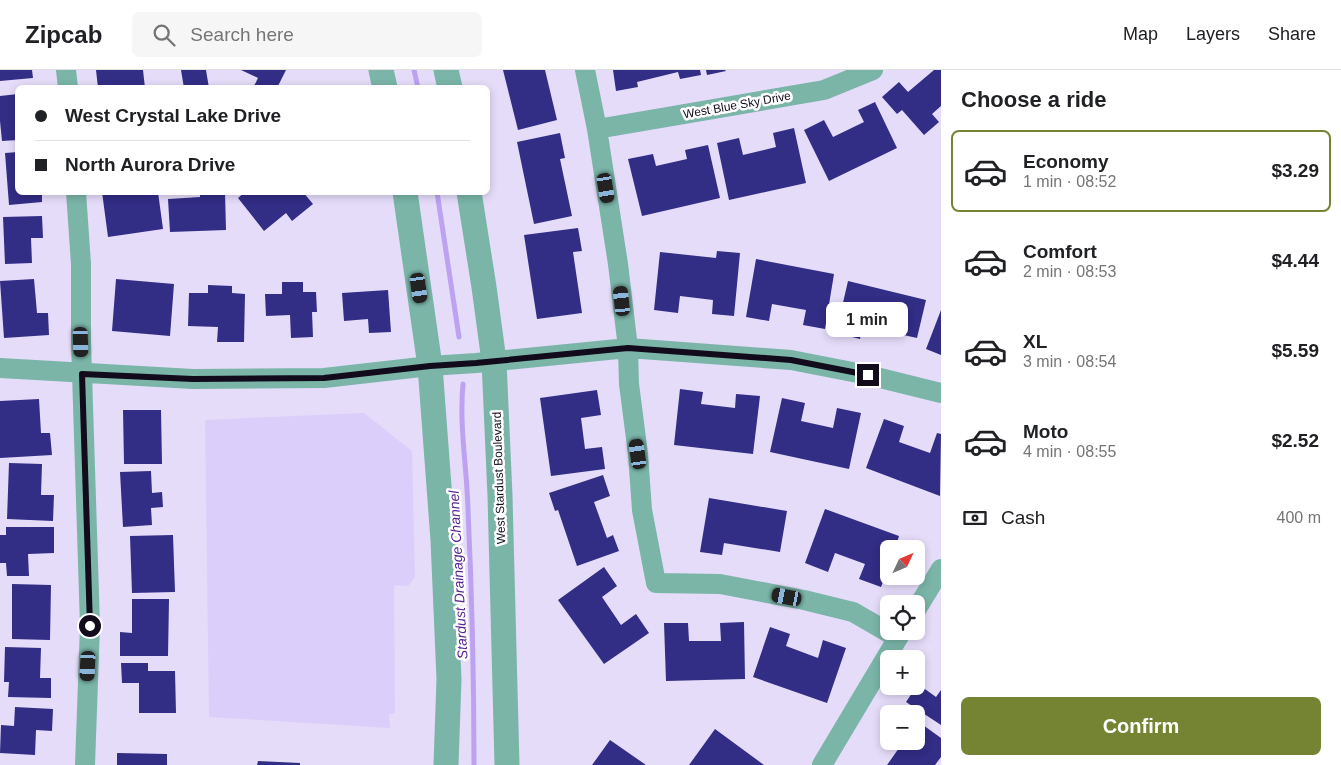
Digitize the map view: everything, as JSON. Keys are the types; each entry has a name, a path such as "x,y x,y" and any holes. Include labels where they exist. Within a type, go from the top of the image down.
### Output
{"street":[{"path":"66,70 68,85"},
{"path":"381,70 384,85"},
{"path":"446,70 449,85"},
{"path":"585,70 597,129 618,264 628,348 629,384 638,454 642,510 656,583 720,584 804,600 854,612 880,625"},
{"name":"West Blue Sky Drive","path":"597,129 824,90 872,70"},
{"path":"76,195 81,264 82,374 90,626 85,765"},
{"path":"406,195 437,366 449,679 446,765"},
{"name":"West Stardust Boulevard","path":"469,195 484,287 485,362 500,496 507,765"},
{"path":"0,368 193,379 324,378 628,348 791,360 868,375 941,393"},
{"path":"925,595 941,569"},
{"path":"822,765 897,640"}],"shaded area":[{"path":"364,413 412,451 415,577 408,586 394,585 395,713 389,714 390,728 209,717 205,420"}],"building":[{"path":"0,70 32,70 33,78 0,81"},
{"path":"96,70 143,70 145,85 98,85"},
{"path":"181,70 206,70 208,85 184,85"},
{"path":"241,70 286,70 278,85 254,85 258,78"},
{"path":"503,70 545,70 557,120 518,130"},
{"path":"613,70 700,70 701,75 680,79 678,72 637,82 638,87 616,91"},
{"path":"706,70 725,70 726,71 707,75"},
{"path":"934,70 941,70 941,106 932,114 939,122 924,135 902,110 897,114 882,97 899,82 908,92"},
{"path":"15,94 15,140 2,141 0,96"},
{"path":"875,102 897,148 829,181 804,130 824,120 833,137 864,122 858,110"},
{"path":"794,128 806,183 729,200 717,143 739,138 743,155 776,147 773,133"},
{"path":"560,133 565,158 560,159 572,216 534,224 517,142"},
{"path":"708,145 720,198 642,216 628,159 653,154 656,166 687,159 685,150"},
{"path":"15,152 15,195 42,195 42,202 9,205 5,153"},
{"path":"102,195 158,195 163,229 108,237"},
{"path":"200,195 225,195 226,230 170,232 168,199 200,197"},
{"path":"242,195 306,195 313,204 292,221 286,213 264,231 238,198"},
{"path":"42,216 43,238 31,238 32,263 5,264 3,217"},
{"path":"578,228 582,251 573,252 582,313 537,319 524,235"},
{"path":"717,251 740,253 734,316 712,314 713,300 680,296 678,313 654,310 660,252 716,258"},
{"path":"756,259 834,274 825,329 803,325 806,310 772,304 769,321 746,317"},
{"path":"34,279 37,313 48,313 49,335 4,338 0,281"},
{"path":"116,279 174,284 170,336 112,331"},
{"path":"848,281 926,300 917,338 863,326 860,339 836,333"},
{"path":"282,282 303,282 303,292 316,292 317,312 312,312 313,337 291,338 290,315 266,316 265,294 282,294"},
{"path":"208,285 232,286 232,293 245,294 244,342 217,342 218,327 188,326 189,293 208,293"},
{"path":"388,290 391,332 369,333 368,319 344,321 342,293"},
{"path":"941,310 941,355 926,349"},
{"path":"680,389 703,392 701,404 735,408 736,394 760,396 753,454 674,445"},
{"path":"597,390 601,415 581,418 585,449 602,447 605,469 551,476 540,398"},
{"path":"782,398 805,403 801,421 833,428 837,408 861,413 849,469 770,452"},
{"path":"39,399 41,433 50,433 52,455 0,458 0,401"},
{"path":"123,410 161,410 162,464 124,464"},
{"path":"884,419 904,426 899,442 930,453 937,433 941,434 940,496 866,468"},
{"path":"9,463 42,464 41,495 54,495 53,521 7,519"},
{"path":"151,471 152,493 162,492 163,507 151,508 152,525 123,527 120,472"},
{"path":"603,475 610,496 594,502 607,538 613,535 619,551 577,566 558,510 555,511 549,493"},
{"path":"709,498 787,511 780,552 724,543 722,555 700,552"},
{"path":"825,509 899,536 898,540 880,540 881,587 859,579 865,564 835,553 828,572 805,563"},
{"path":"6,527 54,527 54,553 28,554 29,576 7,576 6,563 0,563 0,535 6,535"},
{"path":"173,535 175,592 132,593 130,536"},
{"path":"604,567 617,586 602,597 621,625 636,614 649,633 604,664 558,600"},
{"path":"12,584 51,585 50,640 12,639"},
{"path":"132,599 169,599 168,656 120,656 120,632 132,633"},
{"path":"744,622 745,679 666,681 664,623 688,623 689,641 721,641 720,623"},
{"path":"770,627 790,634 786,646 818,658 823,640 846,648 827,703 753,677"},
{"path":"5,647 41,648 40,678 51,678 51,698 8,697 9,682 4,682"},
{"path":"121,663 148,663 148,671 175,671 176,713 139,713 139,683 122,683"},
{"path":"925,689 936,697 941,690 941,725 925,714 925,705 911,705 906,702 911,695 925,695"},
{"path":"15,707 53,709 52,731 36,730 35,755 0,753 1,725 14,726"},
{"path":"925,726 941,738 941,757 935,765 887,765 898,750 925,750"},
{"path":"715,729 764,765 689,765"},
{"path":"610,740 646,765 592,765"},
{"path":"117,753 167,754 167,765 117,765"},
{"path":"258,761 300,763 300,765 257,765"}],"waterway":[{"name":"Stardust Drainage Channel","path":"414,70 417,85"},
{"name":"Stardust Drainage Channel","path":"437,195 459,337"},
{"name":"Stardust Drainage Channel","path":"463,384 463,431 472,606 474,765"}],"route":[{"path":"90,626 82,374 193,379 324,378 430,366 628,348 791,360 868,375"}]}
